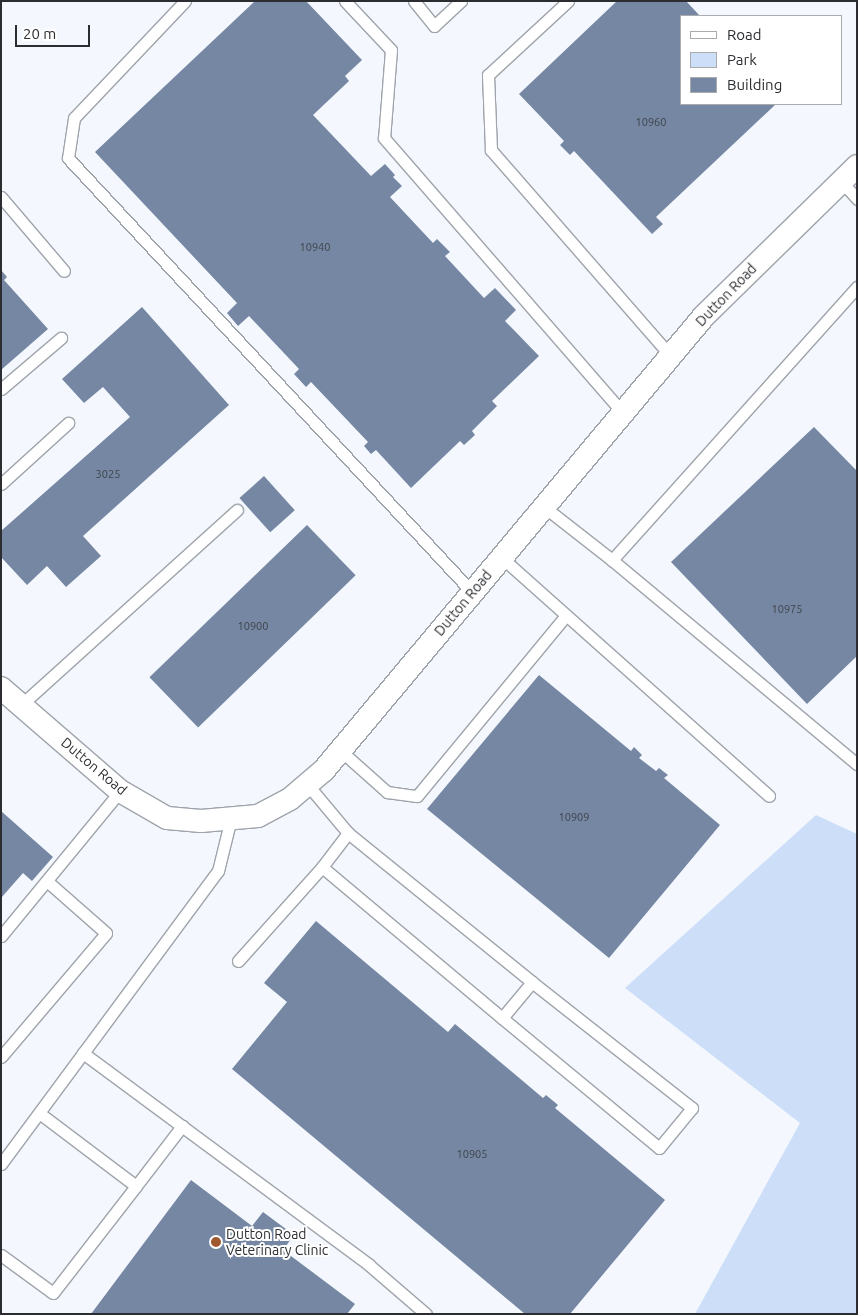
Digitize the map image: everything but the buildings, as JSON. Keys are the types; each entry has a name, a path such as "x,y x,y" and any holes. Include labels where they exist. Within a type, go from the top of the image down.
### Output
{"street":[{"name":"Dutton Road","path":"11,696 120,791 167,818 201,821 258,816 290,799 308,784 341,750 621,411 704,316 849,173"}],"lane":[{"path":"186,1 74,118 68,158 472,592"},
{"path":"345,1 391,50 384,138 621,411"},
{"path":"414,1 434,26 461,1"},
{"path":"568,1 488,75 491,150 670,355"},
{"path":"849,173 857,199"},
{"path":"1,196 64,270"},
{"path":"612,560 857,287"},
{"path":"1,389 61,338"},
{"path":"1,484 68,424"},
{"path":"543,506 612,560 857,764"},
{"path":"11,696 237,510"},
{"path":"501,557 769,796"},
{"path":"341,750 387,792 417,796 566,615"},
{"path":"308,784 348,833 692,1108 658,1148 322,867"},
{"path":"1,936 120,791"},
{"path":"1,1164 218,871 231,818"},
{"path":"238,961 322,867 348,833"},
{"path":"1,1057 106,933 47,880"},
{"path":"502,1018 532,982"},
{"path":"83,1053 369,1265 426,1314"},
{"path":"39,1113 136,1186"},
{"path":"1,1255 53,1293 182,1126"}],"green space":[{"path":"816,815 857,834 857,1314 695,1314 800,1123 625,988"}],"place":[{"name":"Dutton Road Veterinary Clinic","path":"216,1242"}]}
